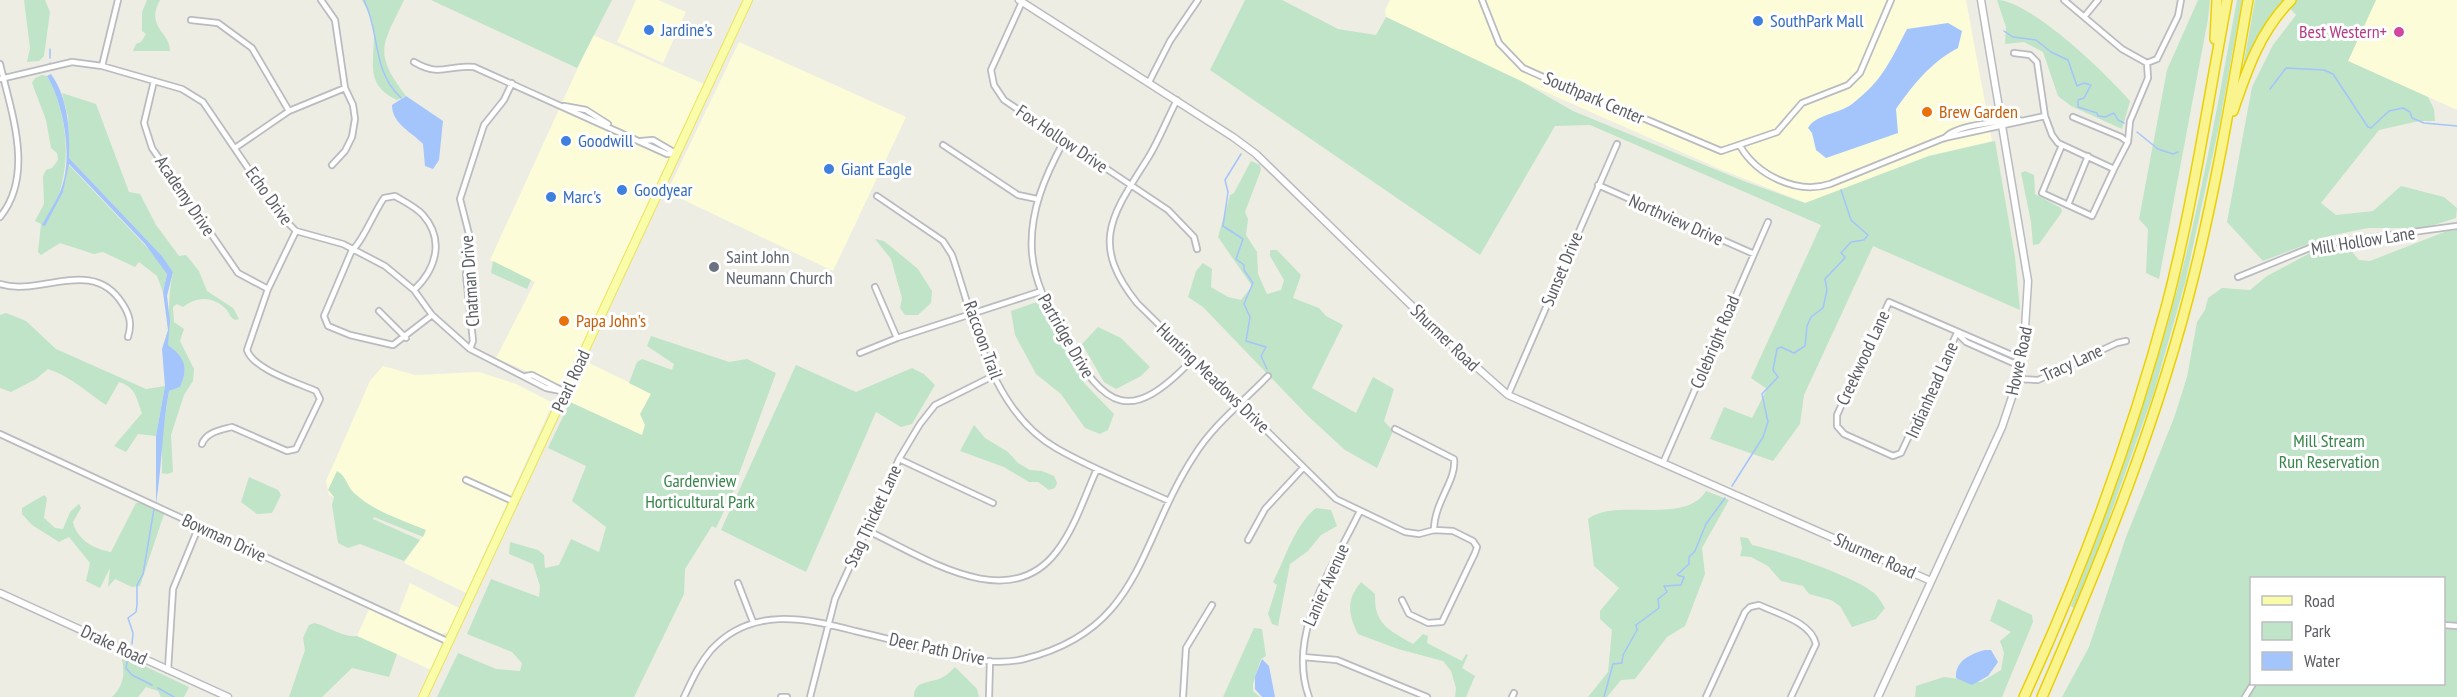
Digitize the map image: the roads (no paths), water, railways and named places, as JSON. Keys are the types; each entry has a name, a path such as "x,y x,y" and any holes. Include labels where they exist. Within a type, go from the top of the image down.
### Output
{"highway":[{"path":"2208,103 2217,0"},
{"path":"2024,697 2072,590 2132,417 2167,304 2193,188 2227,0"},
{"path":"2042,697 2088,589 2147,435 2195,272 2223,142 2248,0"},
{"path":"2223,142 2259,42 2271,22 2291,0"}],"main road":[{"name":"Pearl Road","path":"423,697 748,0"}],"street":[{"path":"102,66 118,0"},
{"path":"321,0 335,20 345,88 353,105 355,118 352,137 345,151 332,165"},
{"path":"1149,82 1170,41 1198,0"},
{"name":"Southpark Center","path":"1482,0 1502,47 1528,70 1715,150 1726,151 1780,130 1805,102 1855,80 1892,0"},
{"name":"Howe Road","path":"1878,697 2002,427 2018,379 2028,319 2028,281 1981,0"},
{"path":"2064,0 2122,49 2147,63"},
{"path":"2084,17 2098,0"},
{"path":"2147,63 2158,57 2178,16 2181,0"},
{"name":"Shurmer Road","path":"1020,1 1233,137 1281,176 1455,348 1508,395 1931,581"},
{"name":"Fox Hollow Drive","path":"1020,1 991,70 994,85 1004,100 1130,184 1183,224 1194,237 1197,249"},
{"path":"190,20 218,23 252,48 289,111"},
{"path":"2014,53 2030,55 2037,62 2045,116 2052,135 2062,145 2114,169"},
{"name":"Echo Drive","path":"2,78 72,62 102,66 182,89 203,102 280,215 296,231 343,244 385,266 414,290 432,315 470,349 526,376 532,375 566,393"},
{"path":"414,62 443,72 462,65 474,67 562,106 585,110 641,141 653,140 677,154"},
{"path":"2062,145 2042,193 2092,216 2128,142 2130,121 2148,78 2147,63"},
{"path":"0,64 20,163 16,186 0,217"},
{"name":"Academy Drive","path":"154,81 144,123 152,148 238,273 268,289"},
{"name":"Chatman Drive","path":"470,349 473,341 466,275 470,238 460,199 484,125 504,100 512,83"},
{"path":"235,148 289,111 345,88"},
{"name":"Hunting Meadows Drive","path":"1177,100 1149,157 1130,184 1113,216 1110,246 1112,264 1121,284 1137,303 1336,499 1405,532 1419,534 1434,530 1453,531 1473,541 1477,548 1475,554 1442,622 1428,623 1408,614 1402,600"},
{"path":"1740,146 1748,159 1759,169 1792,184 1814,187 1830,184 1944,138 1956,130 2002,125 2016,119 2022,121 2045,116"},
{"path":"2073,117 2128,142"},
{"name":"Partridge Drive","path":"1064,141 1037,199 1032,253 1039,292 1086,376 1100,391 1114,399 1135,400 1152,395 1170,382 1192,359"},
{"name":"Sunset Drive","path":"1508,395 1617,144"},
{"path":"943,145 1018,195 1037,199"},
{"path":"2068,205 2088,156"},
{"name":"Northview Drive","path":"1598,186 1754,254"},
{"path":"414,290 426,278 437,251 436,241 423,214 395,196 384,198 371,216 359,245 352,250 324,316 328,326 376,343 393,345 406,338 432,315"},
{"name":"Raccoon Trail","path":"877,196 943,241 952,255 993,376 1013,409 1033,431 1055,448 1169,501"},
{"name":"Colebright Road","path":"1663,463 1768,222"},
{"name":"Mill Hollow Lane","path":"2238,277 2317,245 2457,226"},
{"path":"202,444 204,439 216,431 232,427 287,451 296,449 320,399 316,391 261,366 250,358 247,350 268,289 296,231"},
{"path":"0,285 18,287 76,278 89,280 119,299 128,311 132,325 128,338"},
{"path":"875,287 897,338"},
{"path":"860,353 897,338 1039,292"},
{"name":"Creekwood Lane","path":"1906,447 1902,453 1893,456 1844,434 1837,426 1837,415 1889,302 1957,333"},
{"path":"379,312 406,338"},
{"path":"1957,333 2021,362"},
{"name":"Indianhead Lane","path":"1906,447 1957,333"},
{"name":"Tracy Lane","path":"2018,379 2038,380 2117,343 2126,341"},
{"name":"Stag Thicket Lane","path":"810,697 835,599 899,459 920,424 935,405 993,376"},
{"name":"Deer Path Drive","path":"684,697 698,667 712,649 730,633 753,622 776,617 804,618 956,656 990,661 1021,659 1064,646 1103,619 1117,605 1131,586 1169,501 1194,456 1212,432 1268,376"},
{"path":"1395,429 1454,459 1452,474 1434,513 1434,530"},
{"name":"Bowman Drive","path":"0,434 448,642"},
{"path":"899,459 993,503"},
{"path":"1248,540 1265,509 1304,468"},
{"path":"866,530 973,578 992,581 1015,579 1042,567 1059,550 1097,469"},
{"path":"465,480 515,502"},
{"name":"Lanier Avenue","path":"1309,697 1305,686 1303,657 1307,626 1360,511"},
{"path":"168,670 173,589 199,526"},
{"path":"738,583 753,622"},
{"name":"Drake Road","path":"0,593 228,697"},
{"path":"1183,697 1186,648 1212,605"},
{"path":"1706,697 1745,612 1759,605 1807,628 1814,635 1816,644 1791,697"},
{"path":"1303,657 1337,660 1428,697"},
{"path":"989,697 990,661"},
{"path":"781,697 787,697"}],"water":[{"path":"1948,23 1962,31 1958,48 1939,60 1923,75 1896,109 1898,133 1826,158 1816,150 1812,133 1808,128 1816,120 1852,104 1871,87 1884,70 1907,29"},
{"path":"51,74 61,93 67,114 69,158 162,256 173,272 167,296 170,321 168,345 182,359 185,369 180,387 169,391 156,504 156,436 165,386 162,349 168,330 163,292 167,274 145,244 69,164 63,192 45,226 42,225 60,192 64,179 67,148 58,102 47,76"},
{"path":"406,96 443,121 439,160 433,169 425,166 423,144 399,123 393,112 392,105"},
{"path":"1985,650 1991,650 1998,662 1988,676 1972,685 1956,678 1958,667 1964,659"},
{"path":"1262,659 1269,666 1275,697 1262,697 1255,689 1255,677"}],"waterway":[{"path":"364,0 385,75 391,87 401,98"},
{"path":"2004,31 2013,37 2036,40 2051,52 2068,60 2077,86 2084,83 2091,85 2084,98 2078,100 2078,107 2097,113 2098,116 2105,117 2114,113 2118,120 2124,123"},
{"path":"50,49 50,58"},
{"path":"2270,89 2286,68 2324,70 2333,74 2368,127 2371,128 2389,111 2403,108 2410,112 2412,118 2424,123 2457,126"},
{"path":"2137,132 2158,149 2173,154 2178,152"},
{"path":"1241,154 1225,180 1228,192 1223,226 1243,239 1236,259 1244,265 1244,270 1253,283 1244,304 1250,317 1246,341 1266,347 1261,356 1267,369"},
{"path":"1732,486 1763,437 1768,422 1762,394 1778,377 1773,370 1777,349 1781,347 1794,353 1805,346 1807,326 1811,317 1823,308 1827,290 1825,279 1843,260 1845,257 1841,253 1851,242 1864,240 1868,235 1851,220 1841,190"},
{"path":"1604,697 1613,664 1622,663 1623,655 1637,630 1636,625 1659,608 1658,599 1667,592 1664,586 1681,585 1684,577 1677,575 1689,564 1689,557 1695,551 1706,524 1725,498"},
{"path":"132,644 133,633 128,618 136,612 137,585 143,574 154,509"},
{"path":"128,656 126,668 132,675 152,685"},
{"path":"158,688 174,697"}],"place":[{"name":"SouthPark Mall","path":"1758,21"},
{"name":"Jardine's","path":"649,30"},
{"name":"Best Western+","path":"2399,32"},
{"name":"Brew Garden","path":"1927,112"},
{"name":"Goodwill","path":"566,141"},
{"name":"Giant Eagle","path":"829,169"},
{"name":"Goodyear","path":"622,190"},
{"name":"Marc's","path":"551,197"},
{"name":"Saint John Neumann Church","path":"714,267"},
{"name":"Papa John's","path":"564,321"}],"park label":[{"name":"Mill Stream Run Reservation","path":"2329,451"},
{"name":"Gardenview Horticultural Park","path":"700,491"}]}
